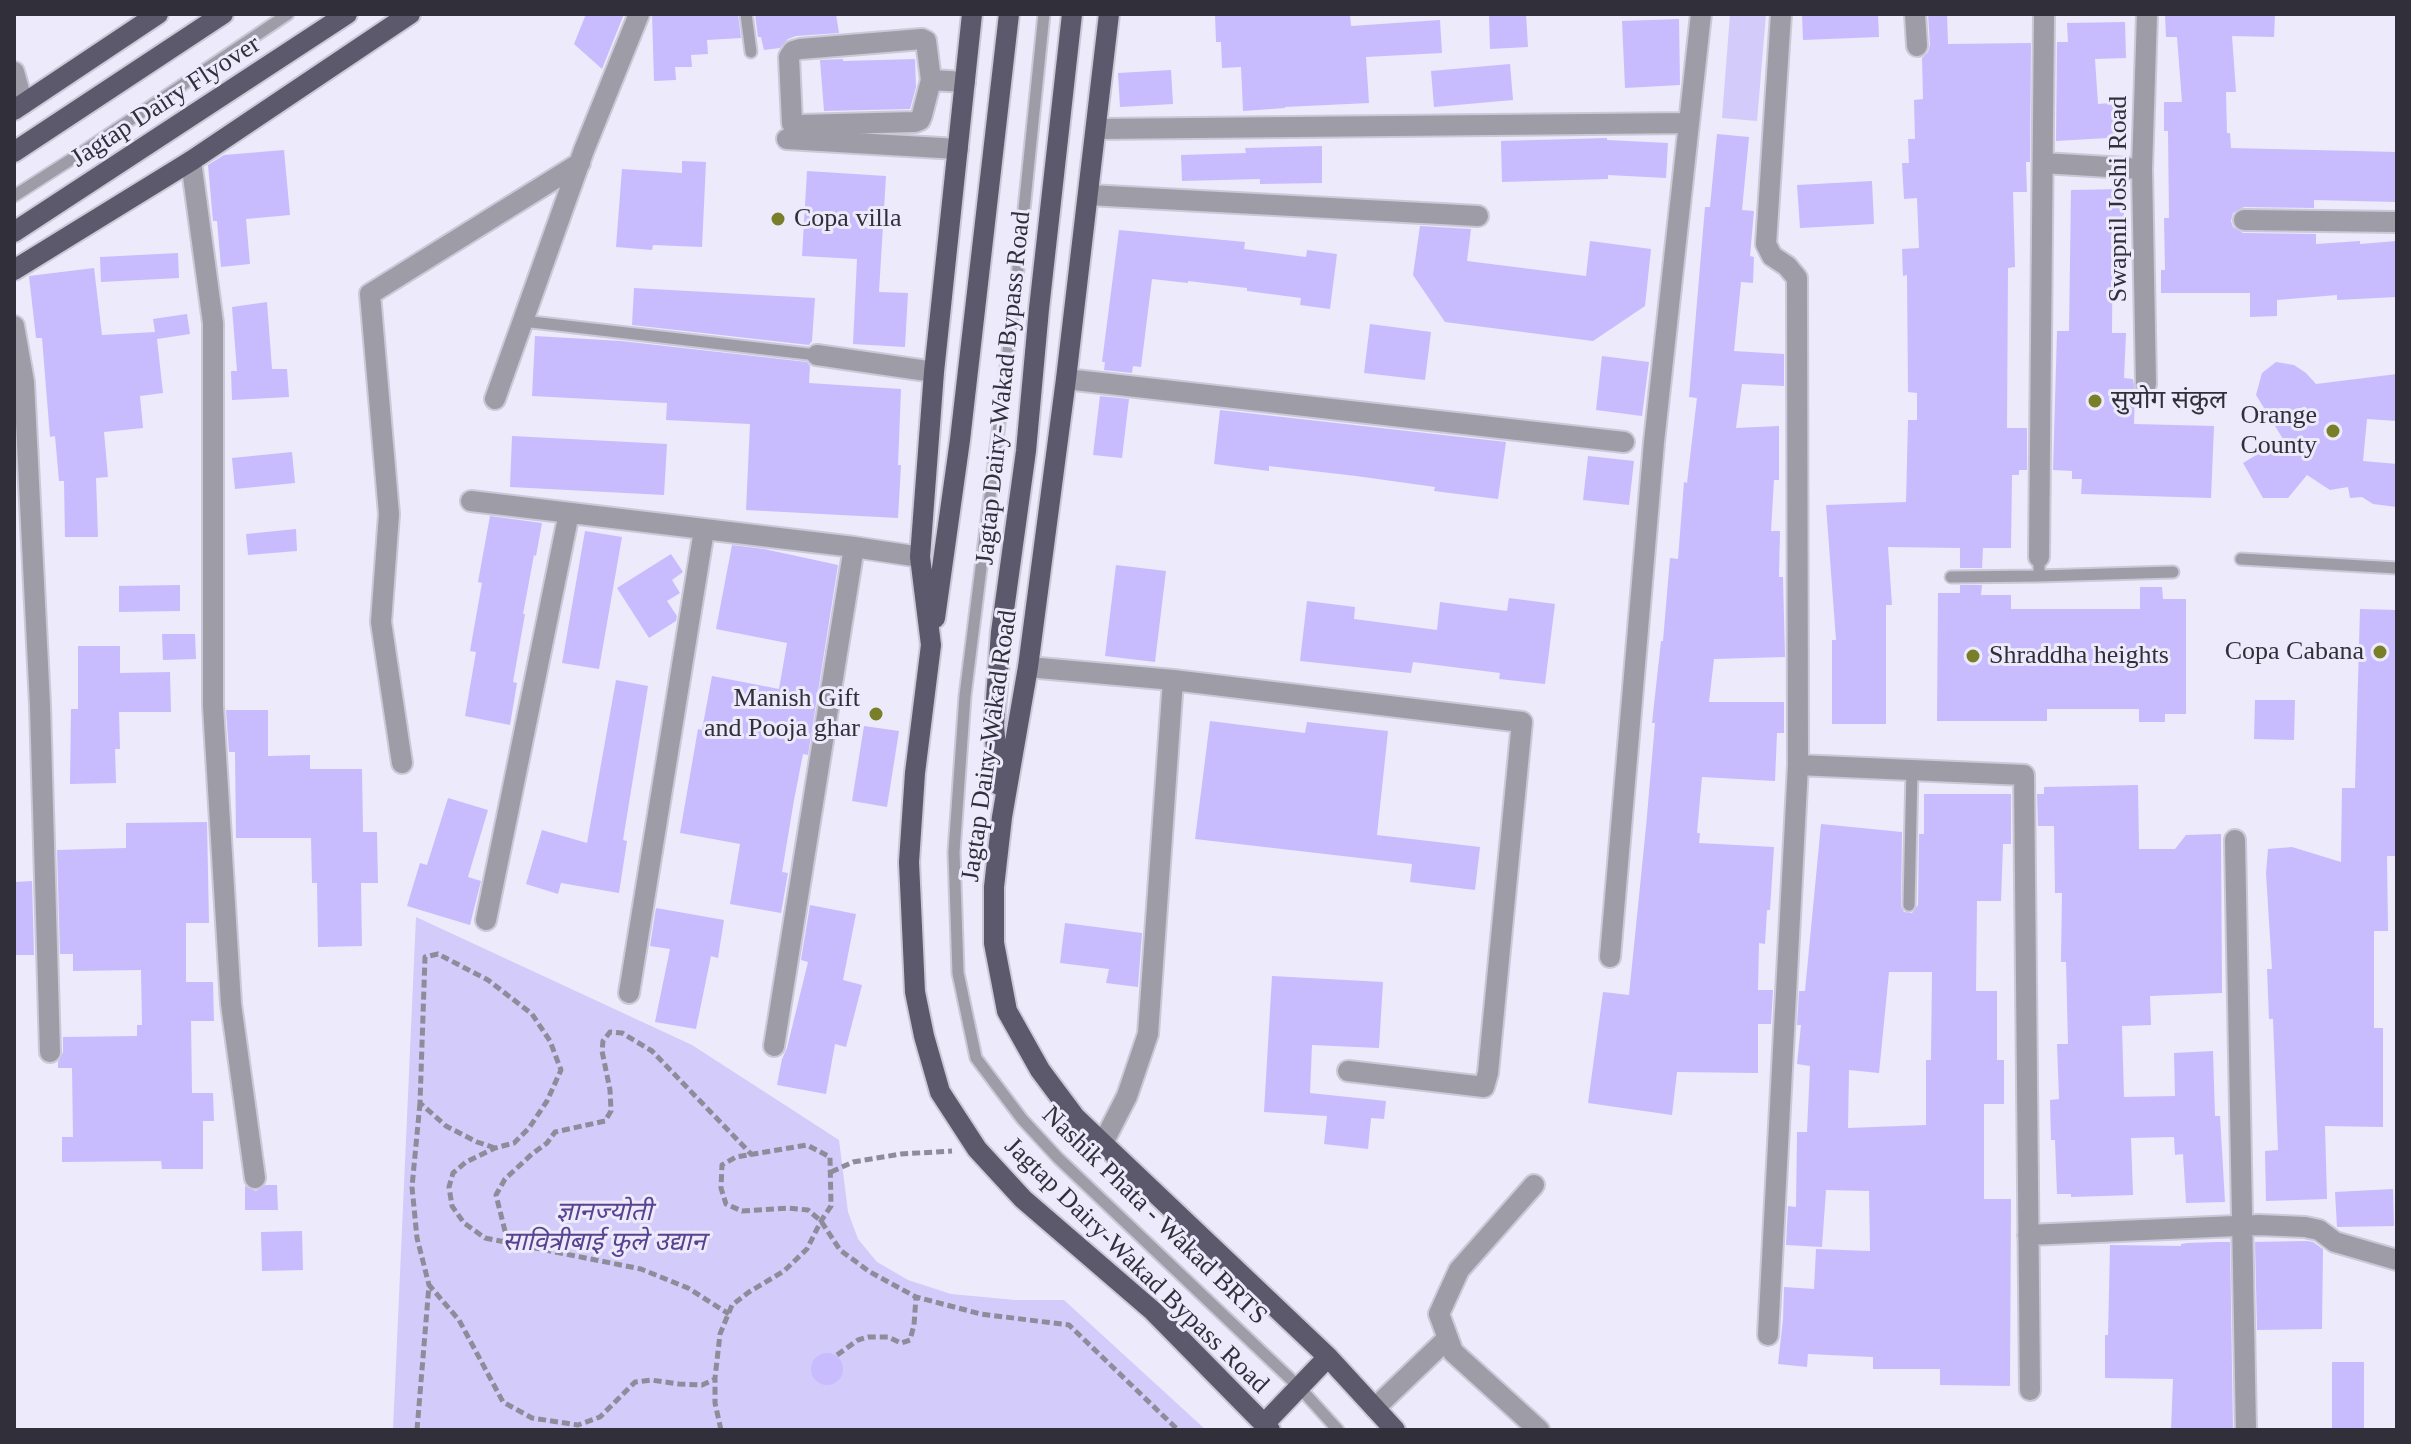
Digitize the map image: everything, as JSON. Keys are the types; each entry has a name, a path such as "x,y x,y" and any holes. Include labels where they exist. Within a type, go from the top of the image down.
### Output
{"main road":[{"path":"19,107 158,14"},
{"name":"Jagtap Dairy Flyover","path":"14,152 223,14"},
{"name":"Jagtap Dairy Flyover","path":"14,232 347,14"},
{"path":"14,270 191,161 410,14"},
{"path":"931,645 920,557 934,372 972,14"},
{"path":"931,645 960,440 1009,14"},
{"name":"Jagtap Dairy-Wakad Bypass Road","path":"1002,817 994,725 1001,632 1026,451 1072,14"},
{"name":"Jagtap Dairy-Wakad Road","path":"1109,14 1066,379 1028,667 1002,817 994,887 994,943 1007,1011 1040,1070 1075,1117 1328,1357 1395,1430"},
{"name":"Jagtap Dairy-Wakad Bypass Road","path":"931,645 915,773 909,862 915,992 940,1092 977,1149 1023,1199 1153,1311 1267,1427"},
{"path":"1267,1427 1328,1357"}],"street":[{"path":"495,399 580,163 639,14"},
{"path":"1610,957 1654,442 1701,14"},
{"path":"1768,1335 1798,765 1797,278 1787,266 1772,256 1766,244 1781,14"},
{"path":"1915,14 1917,46"},
{"path":"2039,566 2044,14"},
{"name":"Swapnil Joshi Road","path":"2146,384 2142,169 2147,14"},
{"path":"922,39 926,41 931,80 922,115 915,122 792,123 789,57 793,51 922,39"},
{"path":"14,72 19,107"},
{"path":"931,80 965,82"},
{"path":"1096,129 1688,123"},
{"path":"787,139 958,149"},
{"path":"191,161 213,323 213,706 231,1004 255,1178"},
{"path":"402,763 381,622 389,514 370,294 580,163"},
{"path":"2043,163 2142,169"},
{"path":"1089,195 1478,216"},
{"path":"2244,220 2397,222"},
{"path":"14,326 24,382 21,472 40,705 50,1052"},
{"path":"817,355 934,372"},
{"path":"1066,379 1624,442"},
{"path":"471,501 920,557"},
{"path":"486,920 569,513"},
{"path":"629,993 704,530"},
{"path":"774,1046 854,547"},
{"path":"1028,667 1173,680 1522,722 1488,1073 1484,1087 1348,1071"},
{"path":"1103,1143 1127,1096 1148,1034 1173,680"},
{"path":"1798,765 2024,775 2030,1390"},
{"path":"2235,840 2246,1430"},
{"path":"1534,1185 1459,1270 1439,1314 1453,1352 1539,1430"},
{"path":"2028,1235 2242,1225 2305,1227 2319,1230 2335,1242 2397,1260"},
{"path":"1375,1408 1448,1338"}],"lane":[{"path":"14,196 288,14"},
{"path":"746,14 751,52"},
{"name":"Nashik Phata - Wakad BRTS","path":"1044,14 1016,288 965,696 954,852 958,973 976,1058 1022,1119 1058,1158 1300,1388 1338,1430"},
{"path":"523,321 817,355"},
{"path":"2241,559 2397,568"},
{"path":"1951,577 2039,566 2173,572"},
{"path":"1909,905 1912,770"}],"path":[{"path":"417,1430 429,1285 417,1238 412,1187 420,1103 425,957 438,954 488,980 532,1014 550,1041 561,1070 547,1101 529,1128 514,1143 466,1162 453,1173 449,1187 452,1206 464,1223 485,1238 508,1244 641,1269 688,1288 729,1314"},
{"path":"508,1244 496,1195 505,1179 547,1143 555,1132 605,1121 611,1111 602,1051 603,1041 610,1032 622,1033 652,1051 752,1155"},
{"path":"420,1103 446,1126 495,1148"},
{"path":"721,1430 715,1403 715,1378 720,1334 732,1305 784,1271 807,1249 821,1221 831,1206 830,1157 807,1145 736,1157 722,1165 721,1188 726,1204 742,1211 808,1210 821,1221 840,1250 870,1272 916,1297 981,1314 1069,1325 1178,1430"},
{"path":"831,1172 853,1162 901,1154 977,1149"},
{"path":"429,1285 459,1320 503,1402 532,1418 578,1425 600,1417 635,1382 651,1380 702,1385 715,1378"},
{"path":"837,1355 858,1340 868,1337 888,1337 901,1343 910,1340 916,1297"}],"green space":[{"path":"1730,14 1766,14 1757,121 1722,118"},
{"name":"ज्ञानज्योती सावित्रीबाई फुले उद्यान","path":"416,917 692,1045 839,1140 848,1212 858,1239 877,1262 908,1280 951,1294 1015,1300 1064,1300 1206,1430 393,1430"}],"building":[{"path":"586,14 624,14 602,69 574,44"},
{"path":"652,14 738,14 741,38 707,40 708,54 691,55 692,67 675,67 676,80 654,81"},
{"path":"755,14 836,14 839,33 796,36 780,48 764,50 761,37 758,37"},
{"path":"1215,14 1350,14 1351,26 1440,20 1442,53 1366,57 1369,103 1243,111 1241,67 1222,68 1221,42 1216,42"},
{"path":"1489,14 1526,14 1528,47 1490,49"},
{"path":"1802,14 1878,14 1879,37 1803,40"},
{"path":"1928,14 1947,14 1948,44 2031,43 2027,192 2013,192 2015,267 2008,268 2007,428 2027,428 2027,470 2019,470 2019,475 2012,475 2011,548 1983,548 1982,568 1960,568 1960,548 1888,547 1892,605 1886,605 1886,724 1832,724 1832,640 1836,640 1826,505 1906,502 1908,420 1917,420 1917,393 1908,392 1907,275 1903,276 1902,249 1919,248 1917,198 1904,199 1902,163 1909,163 1908,139 1915,139 1914,100 1923,99 1922,58 1930,45"},
{"path":"2165,14 2275,14 2274,37 2232,36 2236,92 2226,92 2227,133 2230,133 2231,148 2397,152 2397,202 2314,200 2314,208 2244,207 2233,213 2231,221 2233,227 2243,233 2316,234 2316,244 2397,241 2397,297 2337,300 2337,295 2277,300 2277,316 2250,317 2250,293 2161,293 2161,270 2165,270 2164,218 2169,218 2168,131 2164,131 2164,102 2182,102 2177,37 2166,37"},
{"path":"1679,19 1680,85 1625,88 1622,21"},
{"path":"2125,22 2126,58 2095,59 2098,104 2121,102 2124,137 2056,141 2057,42 2068,42 2067,23"},
{"path":"915,59 916,87 910,109 824,111 820,60"},
{"path":"1510,64 1513,100 1434,107 1431,71"},
{"path":"1171,70 1173,104 1120,107 1118,73"},
{"path":"1717,134 1749,137 1742,210 1754,211 1750,256 1754,257 1753,283 1741,282 1734,351 1784,354 1784,386 1742,384 1736,428 1779,426 1779,480 1774,480 1771,531 1780,531 1779,577 1783,577 1785,657 1714,659 1709,702 1784,702 1784,733 1777,733 1775,781 1702,777 1697,833 1700,833 1699,843 1774,847 1765,944 1759,943 1758,990 1773,990 1771,1024 1758,1024 1758,1073 1677,1072 1672,1115 1588,1103 1603,992 1629,995 1655,723 1652,723 1670,558 1678,559 1684,482 1687,483 1697,398 1689,397 1705,207 1710,207"},
{"path":"1607,138 1668,143 1666,178 1608,175 1608,179 1502,182 1501,141"},
{"path":"1322,146 1322,183 1260,184 1260,179 1182,181 1181,155 1246,153 1245,148"},
{"path":"284,150 290,215 246,219 250,264 221,267 208,165 224,155"},
{"path":"682,161 706,162 702,247 653,245 652,250 616,247 622,169 682,173"},
{"path":"807,171 886,176 879,292 908,293 905,347 853,344 857,259 802,256"},
{"path":"1872,181 1874,224 1800,228 1797,185"},
{"name":"सुयोग संकुल","path":"2123,189 2124,220 2113,220 2112,333 2126,333 2124,378 2133,379 2134,424 2214,426 2211,498 2081,494 2082,479 2072,479 2072,471 2053,470 2057,331 2069,331 2071,190"},
{"path":"1420,226 1471,229 1467,261 1586,276 1590,241 1651,249 1645,306 1593,341 1445,322 1413,275"},
{"path":"1119,230 1245,242 1244,249 1306,257 1307,250 1337,254 1330,309 1300,305 1301,298 1247,291 1247,288 1152,279 1141,367 1133,366 1132,373 1104,370 1105,362 1102,362"},
{"path":"178,253 179,278 101,282 100,257"},
{"path":"94,268 102,335 155,332 153,319 187,314 190,334 157,339 163,393 140,396 143,428 104,432 108,477 96,478 98,537 65,537 64,481 59,481 55,436 50,437 42,338 36,338 29,276"},
{"path":"634,288 815,298 812,341 809,345 632,325"},
{"path":"267,302 272,369 287,369 289,397 232,400 231,371 237,371 232,307"},
{"path":"1370,324 1431,332 1425,380 1364,373"},
{"path":"535,336 621,341 807,362 810,366 809,383 901,389 898,518 746,510 750,424 666,420 667,403 532,396"},
{"path":"1602,356 1649,362 1642,416 1596,410"},
{"name":"Orange County","path":"2276,362 2294,365 2316,384 2397,374 2397,421 2367,419 2363,461 2397,464 2397,507 2373,504 2362,497 2350,498 2348,487 2330,490 2307,475 2288,498 2263,498 2243,463 2283,439 2256,395 2262,373"},
{"path":"1100,396 1129,399 1122,458 1093,455"},
{"path":"1220,410 1506,442 1498,499 1356,476 1269,466 1269,471 1214,464"},
{"path":"512,436 667,444 664,495 510,487"},
{"path":"292,452 295,483 235,489 232,458"},
{"path":"1588,456 1634,461 1629,505 1583,500"},
{"path":"490,516 542,523 523,614 510,725 465,716 476,652 470,651 482,583 478,582"},
{"path":"296,529 297,551 248,555 246,534"},
{"path":"585,531 622,537 599,669 562,663"},
{"path":"732,545 838,565 808,755 803,754 782,872 788,873 781,913 730,904 740,844 680,833 698,729 702,730 712,676 779,689 787,643 716,629"},
{"path":"671,554 683,572 672,580 680,593 667,601 677,616 676,621 649,638 617,588"},
{"path":"1116,565 1166,571 1155,662 1105,656"},
{"path":"180,585 180,611 119,612 119,586"},
{"name":"Shraddha heights","path":"1960,585 1982,585 1981,595 2011,595 2011,609 2140,609 2140,587 2162,587 2163,599 2186,599 2186,714 2165,714 2165,722 2139,722 2139,709 2047,709 2047,721 1937,721 1938,593 1960,593"},
{"path":"1509,598 1555,604 1545,684 1499,679 1500,673 1413,662 1411,673 1300,661 1307,601 1355,607 1354,619 1437,630 1440,602 1507,611"},
{"path":"2360,609 2397,610 2397,856 2387,856 2388,931 2374,931 2374,1028 2383,1028 2383,1127 2325,1126 2327,1199 2266,1201 2265,1151 2278,1150 2273,1019 2269,1019 2267,969 2272,969 2266,873 2268,849 2292,847 2341,862 2342,788 2355,788"},
{"path":"162,634 195,634 196,659 163,660"},
{"path":"78,646 120,646 120,673 170,672 171,712 119,712 120,749 115,749 116,783 70,784 71,709 78,709"},
{"path":"616,680 648,686 623,840 627,841 619,893 561,883 558,894 526,884 542,830 587,843"},
{"path":"2255,700 2295,700 2294,740 2254,739"},
{"path":"226,710 268,710 268,756 310,755 310,769 362,769 363,832 377,832 378,883 361,883 362,946 318,947 317,883 312,883 311,838 236,838 235,752 229,752"},
{"path":"1210,721 1305,733 1307,722 1388,731 1377,835 1480,847 1475,890 1410,882 1412,864 1195,839"},
{"path":"864,726 899,731 887,807 852,801"},
{"path":"2138,785 2139,849 2175,849 2186,835 2221,834 2222,993 2150,996 2151,1025 2122,1026 2124,1097 2175,1096 2174,1053 2213,1051 2215,1116 2220,1116 2225,1202 2186,1203 2183,1154 2175,1155 2174,1137 2131,1138 2133,1195 2071,1197 2071,1194 2057,1194 2050,1100 2059,1099 2057,1044 2068,1044 2066,962 2061,962 2062,893 2055,893 2054,826 2038,826 2037,794 2044,794 2044,787"},
{"path":"1924,794 2011,794 2011,844 2003,844 2001,901 1977,901 1976,991 1997,991 1997,1060 2004,1060 2004,1104 1984,1104 1984,1199 2011,1199 2010,1386 1940,1385 1940,1369 1873,1369 1873,1357 1808,1354 1807,1367 1778,1364 1784,1287 1814,1289 1816,1249 1870,1251 1869,1191 1826,1190 1822,1247 1786,1245 1788,1206 1796,1207 1797,1132 1807,1132 1810,1066 1797,1064 1801,1025 1797,1025 1799,991 1805,991 1821,824 1902,832 1901,906 1904,912 1912,913 1918,905 1919,834 1924,834","holes":["1889,972 1932,972 1931,1060 1926,1060 1926,1125 1848,1128 1849,1070 1879,1073"]},
{"path":"448,798 488,810 468,877 481,881 470,925 407,906 420,863 427,865"},
{"path":"207,822 209,923 186,923 186,982 213,982 214,1021 191,1021 192,1093 213,1093 214,1121 203,1121 203,1169 162,1169 161,1161 62,1162 62,1137 73,1137 72,1068 58,1068 63,1037 137,1036 137,1025 142,1025 141,970 73,971 73,954 60,954 57,850 126,848 126,823"},
{"path":"32,881 34,955 14,955 14,882"},
{"path":"810,905 856,914 843,980 862,985 846,1047 835,1044 826,1094 777,1085 808,962 801,960"},
{"path":"656,908 724,920 718,958 711,956 696,1029 655,1022 670,949 650,946"},
{"path":"1065,923 1142,933 1138,987 1106,983 1109,969 1060,963"},
{"path":"1272,976 1383,982 1379,1048 1312,1045 1310,1093 1386,1101 1384,1119 1371,1118 1368,1149 1324,1144 1327,1116 1264,1112"},
{"path":"265,1185 277,1185 278,1210 245,1210 245,1186 256,1191"},
{"path":"2393,1189 2394,1226 2337,1227 2335,1192"},
{"path":"302,1231 303,1270 262,1271 261,1232"},
{"path":"2307,1241 2323,1249 2322,1329 2257,1330 2255,1242"},
{"path":"2230,1242 2233,1430 2171,1430 2173,1379 2105,1378 2110,1245 2181,1246 2187,1243"},
{"path":"827,1353 839,1357 843,1369 839,1381 827,1385 815,1381 811,1369 815,1357"},
{"path":"2332,1362 2364,1362 2364,1430 2332,1430"}],"place":[{"name":"Copa villa","path":"778,219"},
{"name":"सुयोग संकुल","path":"2095,401"},
{"name":"Orange County","path":"2333,431"},
{"name":"Copa Cabana","path":"2380,652"},
{"name":"Shraddha heights","path":"1973,656"},
{"name":"Manish Gift and Pooja ghar","path":"876,714"}]}
